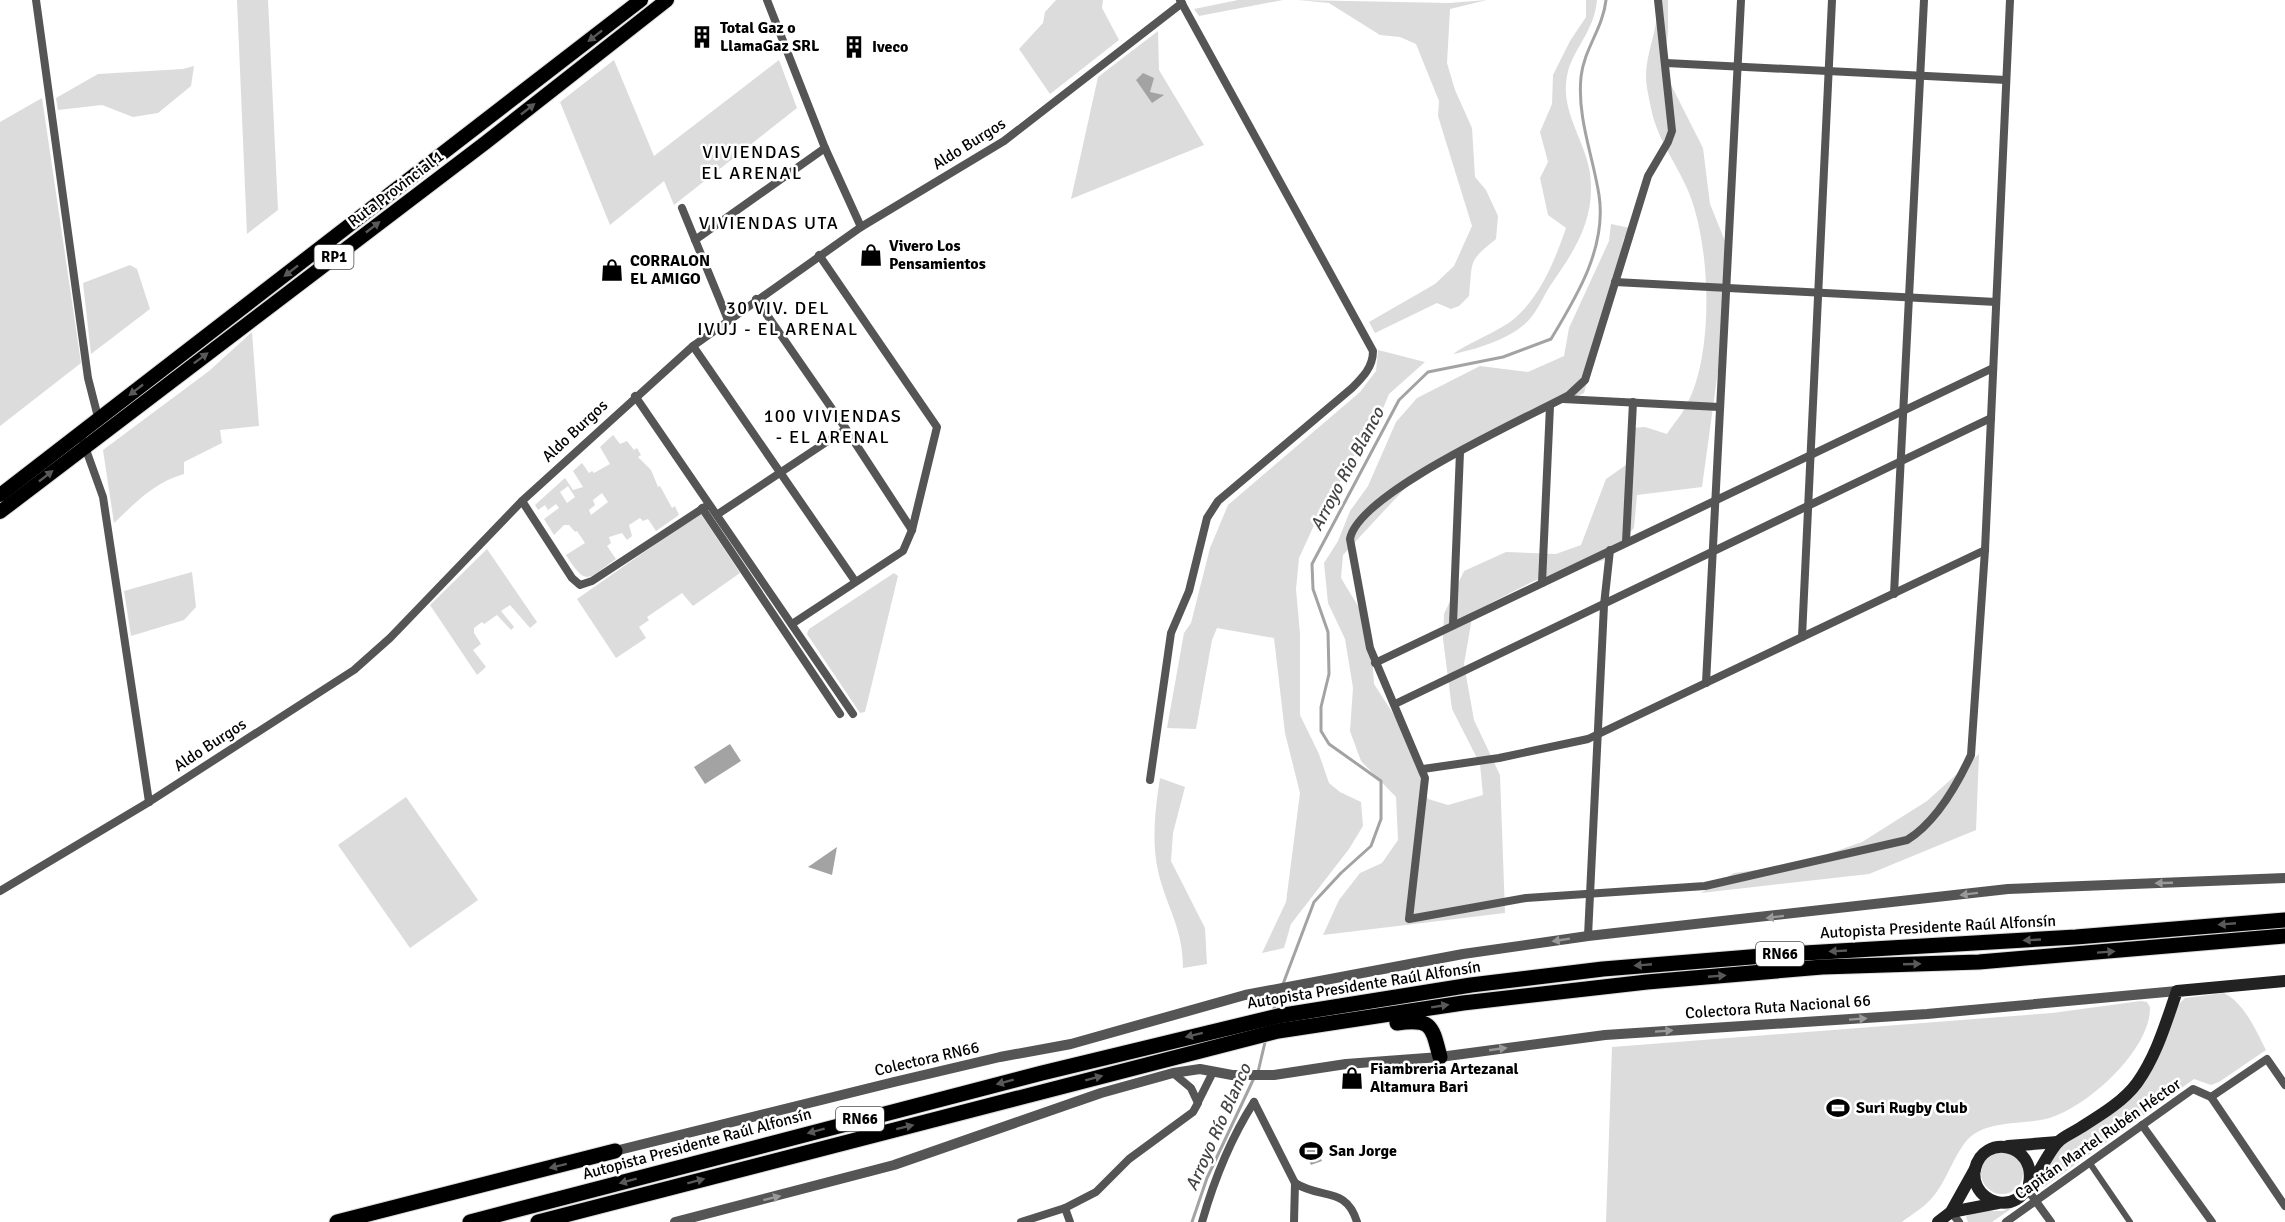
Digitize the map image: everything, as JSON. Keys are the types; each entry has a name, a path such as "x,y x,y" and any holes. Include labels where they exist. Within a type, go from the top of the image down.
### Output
{"highway":[{"name":"Autopista Presidente Raúl Alfonsín","path":"538,1222 1278,1029 1470,985 1603,969 1788,954 2076,937 2285,920"},
{"name":"Autopista Presidente Raúl Alfonsín","path":"470,1222 1032,1075 1251,1021 1278,1029 1463,1003 1647,982 1822,967 1979,962 2285,936"},
{"path":"1278,1029 1415,1020 1433,1029 1440,1057"},
{"path":"337,1222 615,1151"}],"main road":[{"name":"Ruta Provincial 1","path":"101,426 641,0"},
{"name":"Ruta Provincial 1","path":"0,495 101,426 485,143 667,0"},
{"name":"Ruta Provincial 1","path":"0,512 83,439"},
{"name":"Colectora Ruta Nacional 66","path":"2177,991 2285,981"},
{"path":"1938,1222 2017,1199 2028,1187 2058,1142 2107,1110 2136,1084 2156,1049 2177,991"},
{"path":"1955,1217 1985,1153 2002,1147 2058,1142"},
{"path":"2002,1147 2011,1148 2025,1158 2029,1167 2028,1187"},
{"path":"1976,1168 1977,1185 1981,1192 1995,1202 2003,1203"}],"street":[{"path":"36,0 88,378 101,426"},
{"path":"767,0 825,148 861,227"},
{"path":"1658,0 1672,131 1648,176 1585,380 1581,386 1550,406 1460,452 1392,492 1357,523 1350,539 1370,648 1423,770 1426,784 1409,919 1526,898 1705,886 1907,840 1922,831 1964,771 1971,755 1985,550 2010,0"},
{"path":"1706,683 1741,0"},
{"path":"1802,637 1832,0"},
{"path":"1894,594 1924,0"},
{"path":"1150,780 1171,633 1189,591 1207,518 1218,501 1352,388 1364,376 1373,361 1373,351 1181,2"},
{"name":"Aldo Burgos","path":"0,891 149,802 354,670 390,638 522,501 635,396 693,346 756,299 861,227 1004,141 1181,2"},
{"path":"1666,63 2006,80"},
{"path":"695,240 825,148"},
{"path":"682,208 728,320"},
{"path":"792,624 903,551 912,530 937,427 819,255"},
{"path":"1615,282 1996,302"},
{"path":"756,299 846,429 912,530"},
{"path":"693,346 855,581"},
{"path":"1376,663 1993,368"},
{"path":"635,396 840,714"},
{"path":"1562,399 1719,407"},
{"path":"1626,542 1633,402"},
{"path":"1542,583 1550,406"},
{"path":"1395,704 1991,418"},
{"path":"718,514 846,429"},
{"path":"83,439 103,497 149,802"},
{"path":"1454,624 1460,452"},
{"path":"522,501 572,578 580,585 592,581 705,506"},
{"path":"705,506 718,514 853,714"},
{"path":"1610,550 1604,605 1588,936 2008,889 2285,878"},
{"path":"1423,770 1499,758 1588,739 1985,550"},
{"name":"Colectora RN66","path":"615,1151 1000,1057 1071,1044 1245,995 1462,954 1588,936"},
{"name":"Colectora Ruta Nacional 66","path":"675,1222 894,1165 1101,1093 1180,1080 1200,1069 1232,1075 1274,1075 1346,1064 1440,1057 1605,1035 1927,1014 2177,991"},
{"path":"2285,1085 2267,1059 2211,1097 2285,1206"},
{"path":"1021,1222 1065,1208 1096,1192 1138,1152 1185,1120 1198,1103 1204,1085 1213,1072"},
{"path":"1180,1080 1198,1103"},
{"name":"Capitán Martel Rubén Héctor","path":"2006,1222 2193,1089 2211,1097"},
{"path":"1202,1222 1209,1196 1240,1124 1254,1102 1295,1183 1294,1222"},
{"path":"2142,1125 2212,1222"},
{"path":"2089,1162 2130,1222"},
{"path":"1295,1183 1309,1191 1336,1195 1346,1200 1353,1208 1357,1222"},
{"path":"2028,1187 2051,1222"},
{"path":"1065,1208 1070,1222"}],"shaded area":[{"path":"237,0 268,0 278,210 247,234"},
{"path":"1056,0 1103,0 1102,8 1119,40 1050,94 1019,49 1043,23 1045,12"},
{"path":"1238,0 1283,0 1199,16 1194,9"},
{"path":"1298,0 1449,3 1487,0 1450,9 1447,63 1455,90 1472,128 1475,177 1486,190 1498,216 1496,239 1480,253 1473,263 1469,296 1459,306 1451,309 1437,303 1375,333 1369,322 1435,284 1454,266 1472,226 1438,116 1439,101 1416,44 1400,37 1380,35 1329,3"},
{"path":"1586,0 1597,0 1595,12 1588,31 1573,57 1567,76 1566,89 1570,113 1590,173 1590,205 1582,233 1568,260 1528,321 1503,338 1453,354 1502,327 1525,308 1542,284 1561,242 1566,228 1548,215 1540,178 1548,162 1540,132 1552,104 1553,75 1570,41 1586,17"},
{"path":"1657,0 1668,0 1668,33 1663,69 1703,148 1710,204 1727,246 1723,334 1702,487 1637,495 1634,528 1604,560 1534,581 1473,612 1464,664 1474,720 1500,775 1505,913 1323,935 1339,900 1360,873 1382,863 1398,840 1396,797 1361,761 1350,731 1353,688 1345,639 1328,603 1324,563 1338,541 1350,511 1368,486 1396,422 1417,398 1480,366 1528,372 1564,356 1569,328 1609,241 1611,224 1635,229 1624,238 1584,393 1422,470 1343,555 1341,578 1370,626 1374,684 1405,732 1428,799 1448,805 1483,795 1480,764 1452,709 1443,639 1444,614 1464,571 1506,552 1556,554 1581,545 1606,479 1626,465 1630,428 1645,427 1667,434 1685,408 1696,382 1706,326 1705,265 1694,208 1686,186 1653,118 1648,92 1647,67 1657,19"},
{"path":"1158,31 1159,70 1204,145 1071,199 1098,77"},
{"path":"614,60 654,156 779,60 797,108 674,205 664,181 610,225 560,102"},
{"path":"194,66 191,86 158,113 133,117 102,105 58,110 56,98 98,74 183,69"},
{"path":"1143,73 1154,78 1150,92 1164,95 1152,103 1136,80"},
{"path":"42,98 81,363 0,426 0,122"},
{"path":"130,265 137,269 150,309 91,354 83,283"},
{"path":"252,332 259,426 220,430 222,443 184,462 184,474 155,487 114,523 103,450 209,371"},
{"path":"1378,350 1425,362 1389,394 1382,411 1360,444 1343,478 1321,510 1299,558 1296,589 1300,634 1300,715 1319,754 1329,783 1340,792 1361,802 1363,826 1349,849 1291,924 1284,948 1262,953 1286,902 1300,793 1285,733 1274,638 1217,628 1212,640 1196,729 1167,728 1184,633 1191,623 1210,548 1228,505 1360,392 1376,371"},
{"path":"613,435 620,444 627,441 634,450 637,448 641,455 638,457 651,470 658,487 660,486 672,508 675,506 679,515 656,531 648,519 643,521 640,518 629,525 632,536 627,540 622,533 609,537 611,543 607,546 616,559 588,577 579,572 566,555 585,543 577,531 575,532 569,525 564,525 554,535 544,519 559,508 556,504 548,510 545,505 538,510 535,505 565,478 573,490 583,487 573,471 582,463 589,473 592,471 594,473 610,464 600,447","holes":["568,486 575,497 567,503 560,492","602,493 608,502 591,515 589,510 595,505 593,500"]},
{"path":"700,513 740,573 693,606 682,593 647,617 649,620 639,627 646,638 616,658 577,599"},
{"path":"487,549 537,622 530,628 510,605 501,611 514,627 511,630 497,615 474,628 474,633 481,644 473,650 486,667 477,675 430,605"},
{"path":"192,572 196,607 184,620 131,636 124,591"},
{"path":"894,573 898,576 865,712 860,713 807,634 809,629"},
{"path":"730,744 741,761 705,784 694,767"},
{"path":"1979,754 1976,830 1869,874 1701,893 1734,873 1799,864 1862,842 1927,801"},
{"path":"1160,778 1185,787 1173,833 1171,861 1205,928 1207,964 1183,968 1181,942 1159,875 1154,839"},
{"path":"406,797 478,900 410,948 338,845"},
{"path":"837,847 832,875 808,867"},
{"path":"2224,993 2244,1010 2266,1050 2219,1082 2211,1085 2194,1079 2044,1187 2039,1187 2038,1184 2056,1150 2118,1106 2179,1004 2185,998"},
{"name":"Suri Rugby Club","path":"2147,1002 2150,1007 2147,1024 2140,1041 2128,1059 2097,1091 2062,1113 2046,1119 1990,1127 1974,1134 1962,1147 1937,1192 1902,1222 1606,1222 1612,1047 2052,1013"},
{"name":"San Jorge","path":"1313,1141 1322,1161 1311,1165 1302,1146"},
{"path":"2002,1152 2017,1158 2023,1173 2017,1188 2002,1194 1987,1188 1981,1173 1987,1158"},
{"path":"2025,1199 1992,1222 1968,1222 1966,1217 1971,1211 2003,1211"}],"waterway":[{"name":"Arroyo Rio Blanco","path":"1283,984 1314,902 1371,846 1381,819 1381,781 1329,744 1321,731 1321,707 1329,674 1328,632 1313,589 1312,564 1399,400 1428,372 1503,357 1551,339 1571,306 1588,270 1599,233 1599,195 1583,122 1580,92 1583,67 1606,0"},
{"name":"Arroyo Rio Blanco","path":"1273,1012 1279,992"},
{"name":"Arroyo Río Blanco","path":"1258,1072 1266,1038"},
{"name":"Arroyo Río Blanco","path":"1192,1222 1207,1178 1254,1078"}],"place":[{"name":"Total Gaz o LlamaGaz SRL","path":"702,37"},
{"name":"Iveco","path":"854,47"},
{"name":"Vivero Los Pensamientos","path":"871,255"},
{"name":"CORRALON EL AMIGO","path":"612,270"},
{"name":"Fiambreria Artezanal Altamura Bari","path":"1352,1078"},
{"name":"Suri Rugby Club","path":"1838,1108"},
{"name":"San Jorge","path":"1311,1151"}],"district":[{"name":"VIVIENDAS EL ARENAL","path":"752,162"},
{"name":"VIVIENDAS UTA","path":"769,223"},
{"name":"30 VIV. DEL IVUJ - EL ARENAL","path":"778,318"},
{"name":"100 VIVIENDAS - EL ARENAL","path":"833,426"}]}
